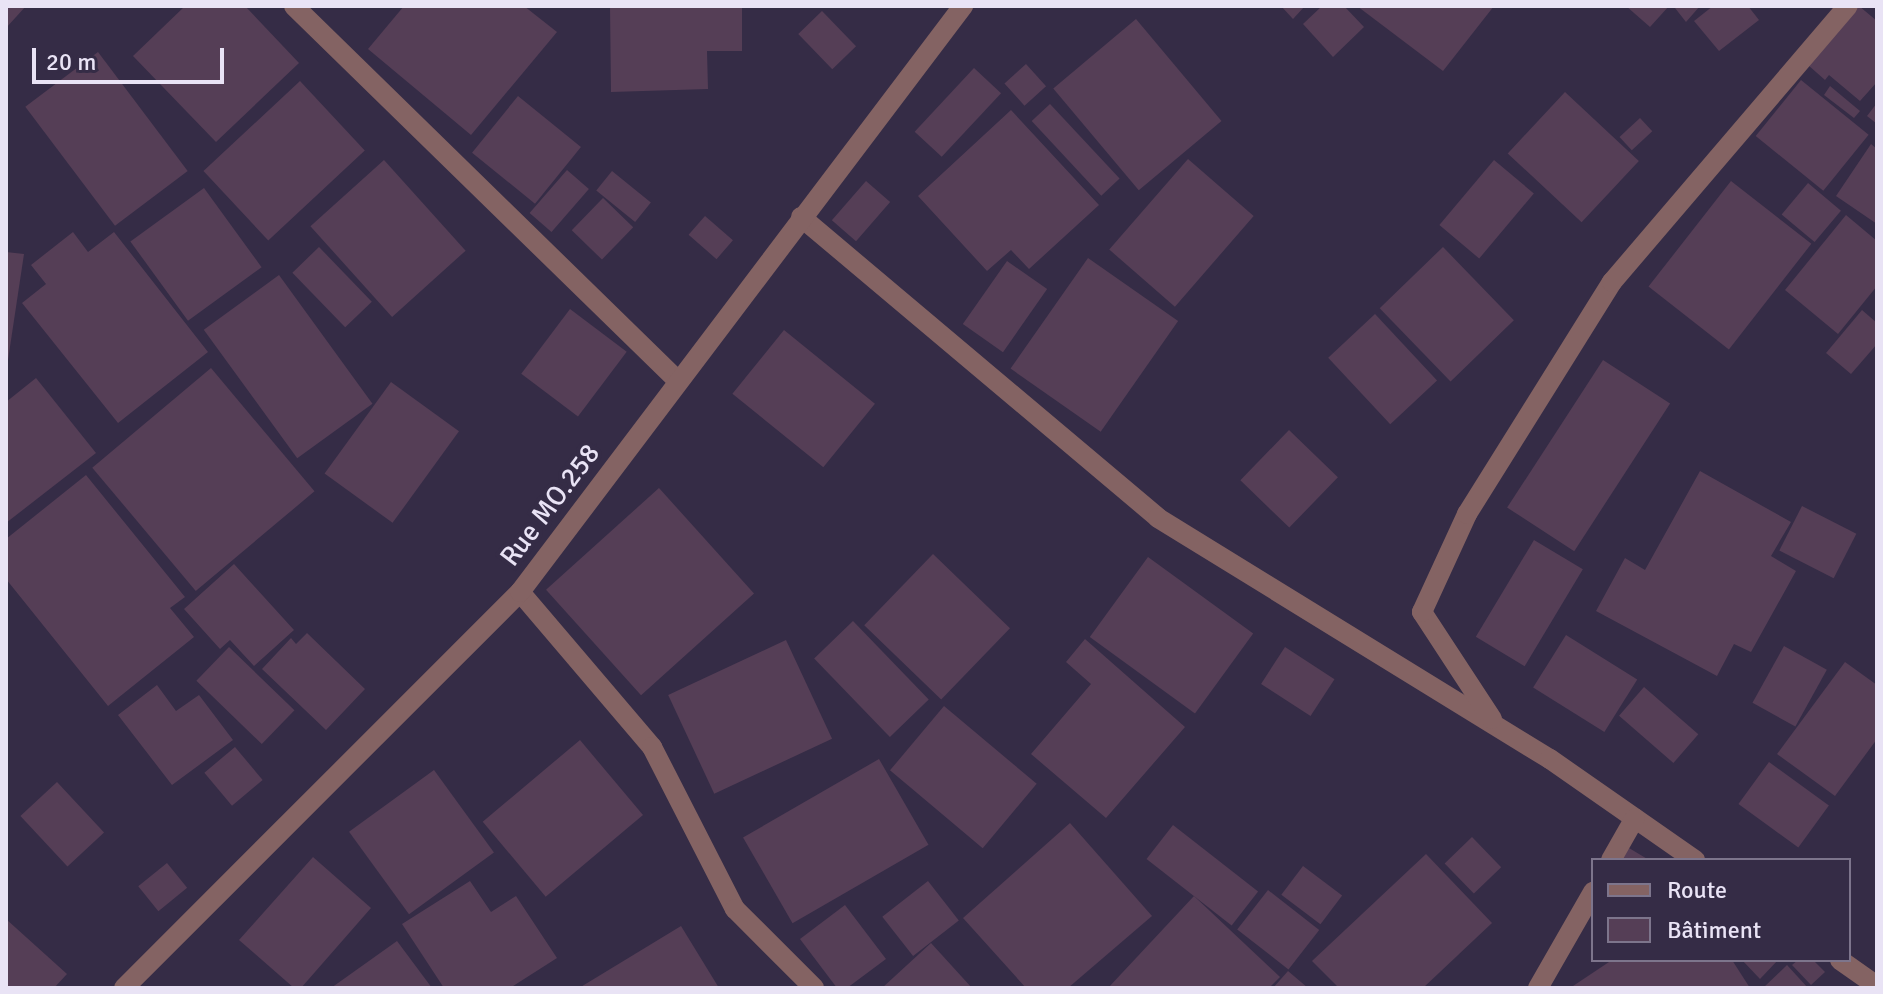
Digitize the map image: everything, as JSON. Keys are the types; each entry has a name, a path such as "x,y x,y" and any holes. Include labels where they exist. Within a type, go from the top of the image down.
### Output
{"street":[{"path":"294,6 678,381"},
{"name":"Rue MO.258","path":"124,988 520,592 963,6"},
{"path":"1496,726 1422,612 1467,514 1612,282 1848,6"},
{"path":"801,217 1158,518 1496,726 1692,858"},
{"path":"520,592 652,747 735,909 814,988"},
{"path":"1612,858 1635,818"},
{"path":"1538,988 1591,895"},
{"path":"1843,962 1877,986"}],"building":[{"path":"6,6 26,6 6,28"},
{"path":"185,6 245,6 299,63 216,142 133,56"},
{"path":"404,6 524,6 557,32 471,135 368,49"},
{"path":"610,6 742,6 742,51 707,51 708,89 611,92"},
{"path":"1281,6 1305,6 1293,19"},
{"path":"1322,6 1344,6 1364,27 1333,57 1303,24"},
{"path":"1357,6 1494,6 1443,71"},
{"path":"1626,6 1669,6 1650,27"},
{"path":"1677,6 1700,6 1686,22 1675,8"},
{"path":"1713,6 1748,6 1759,20 1719,51 1694,21"},
{"path":"1859,6 1877,21 1877,82 1860,101 1829,75 1825,80 1808,65"},
{"path":"822,11 856,46 832,69 798,34"},
{"path":"1136,19 1221,121 1139,190 1053,88"},
{"path":"98,52 188,171 115,226 25,107"},
{"path":"1026,64 1046,86 1025,106 1004,83"},
{"path":"974,68 1001,93 942,157 915,132"},
{"path":"1801,80 1869,135 1823,191 1756,136"},
{"path":"300,81 365,150 268,241 203,171"},
{"path":"1830,86 1860,111 1854,118 1824,95"},
{"path":"1565,92 1639,161 1582,222 1508,153"},
{"path":"518,96 581,147 535,204 472,153"},
{"path":"1877,103 1877,124 1867,116"},
{"path":"1050,104 1120,179 1101,196 1032,121"},
{"path":"1011,110 1099,205 1029,269 1011,250 987,271 918,196"},
{"path":"1640,118 1652,131 1632,150 1620,137"},
{"path":"1871,144 1877,149 1877,224 1836,196"},
{"path":"1188,159 1254,216 1175,307 1109,250"},
{"path":"384,160 466,251 392,317 310,226"},
{"path":"1494,160 1534,193 1479,259 1439,225"},
{"path":"567,170 589,189 551,232 530,213"},
{"path":"612,171 651,202 635,222 596,190"},
{"path":"866,181 890,202 856,241 832,220"},
{"path":"1731,181 1811,244 1729,349 1649,287"},
{"path":"1808,183 1841,211 1815,242 1782,214"},
{"path":"204,188 262,267 188,321 130,241"},
{"path":"603,198 633,227 602,260 572,230"},
{"path":"1846,215 1877,241 1877,286 1838,334 1785,290"},
{"path":"705,216 733,240 717,259 689,235"},
{"path":"73,232 88,252 114,232 208,352 118,423 22,303 46,284 31,265"},
{"path":"319,247 372,302 345,327 292,273"},
{"path":"1443,247 1514,320 1451,382 1380,308"},
{"path":"6,252 24,254 8,360 6,359"},
{"path":"1088,258 1178,321 1101,432 1011,369"},
{"path":"1007,261 1047,289 1003,352 963,324"},
{"path":"279,275 372,404 297,458 204,330"},
{"path":"570,309 627,352 578,416 521,374"},
{"path":"1862,310 1877,323 1877,344 1851,374 1826,353"},
{"path":"1375,314 1437,381 1390,424 1328,358"},
{"path":"784,330 875,404 823,467 732,394"},
{"path":"1603,360 1670,404 1574,551 1507,508"},
{"path":"211,368 314,491 196,591 92,468"},
{"path":"36,378 96,453 6,523 6,402"},
{"path":"391,382 459,431 393,523 325,473"},
{"path":"1289,430 1338,477 1289,528 1240,480"},
{"path":"1700,471 1791,522 1771,556 1796,571 1751,652 1734,644 1717,676 1596,611 1625,558 1645,570"},
{"path":"86,475 185,597 170,608 194,637 108,706 6,579 6,539"},
{"path":"659,488 754,594 641,695 546,590"},
{"path":"1802,506 1856,534 1834,578 1779,551"},
{"path":"1534,540 1583,569 1525,666 1476,637"},
{"path":"933,554 1010,628 941,700 864,625"},
{"path":"1148,557 1253,633 1195,714 1090,637"},
{"path":"234,564 294,630 254,666 230,640 220,649 184,609"},
{"path":"853,621 929,699 890,737 814,659"},
{"path":"307,633 365,689 326,730 262,669 291,638 296,644"},
{"path":"1566,635 1637,680 1604,732 1533,688"},
{"path":"1085,639 1185,727 1106,818 1031,754 1091,684 1066,662"},
{"path":"786,640 832,739 714,794 668,695"},
{"path":"1784,646 1827,670 1795,727 1752,703"},
{"path":"229,647 294,710 262,744 196,681"},
{"path":"1285,647 1334,679 1311,716 1261,684"},
{"path":"1845,662 1877,685 1877,739 1835,796 1777,754"},
{"path":"157,685 176,711 199,695 233,740 172,785 118,715"},
{"path":"1644,687 1698,734 1673,763 1619,716"},
{"path":"944,706 1037,784 983,848 890,770"},
{"path":"580,740 643,815 546,897 483,822"},
{"path":"235,747 263,780 232,806 204,773"},
{"path":"879,759 928,845 793,923 743,838"},
{"path":"1769,762 1829,805 1798,848 1738,804"},
{"path":"434,770 494,853 409,914 349,832"},
{"path":"57,782 104,832 67,867 20,816"},
{"path":"1070,823 1152,916 1068,988 1026,988 963,918"},
{"path":"1173,825 1258,891 1232,925 1147,859"},
{"path":"1472,837 1501,867 1474,894 1445,863"},
{"path":"1629,848 1646,858 1622,858"},
{"path":"1426,854 1492,923 1423,988 1339,988 1312,961"},
{"path":"313,857 371,908 301,988 294,988 239,940"},
{"path":"167,863 187,888 158,911 138,886"},
{"path":"1303,866 1342,895 1320,924 1281,895"},
{"path":"470,881 491,912 516,896 557,958 510,988 444,988 402,924"},
{"path":"928,881 959,920 913,956 882,917"},
{"path":"1268,890 1319,930 1288,969 1237,929"},
{"path":"1194,896 1280,977 1269,988 1108,988"},
{"path":"845,905 886,959 847,988 837,988 800,939"},
{"path":"6,919 67,974 54,988 6,988"},
{"path":"681,926 719,988 579,988"},
{"path":"397,941 432,988 331,988"},
{"path":"931,943 972,988 882,988"},
{"path":"1609,962 1733,962 1750,988 1570,988"},
{"path":"1744,962 1776,962 1760,979"},
{"path":"1796,962 1815,962 1825,972 1811,985 1792,965"},
{"path":"1787,965 1808,988 1763,988"},
{"path":"1288,971 1308,988 1273,988"}]}
